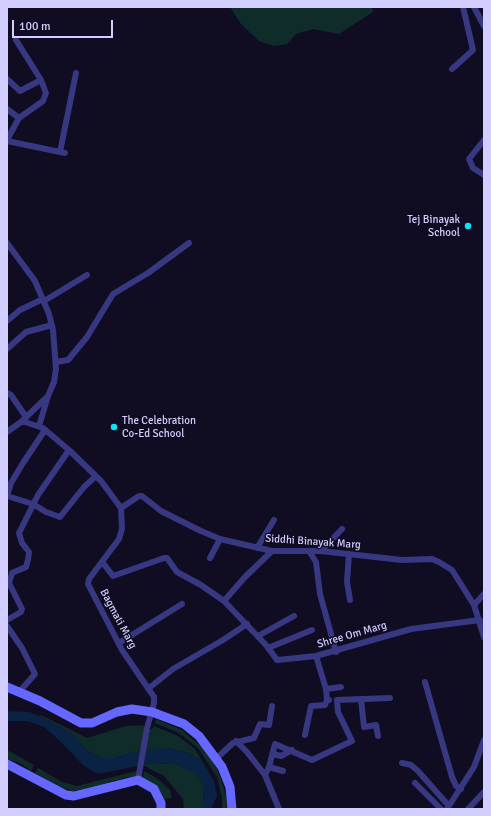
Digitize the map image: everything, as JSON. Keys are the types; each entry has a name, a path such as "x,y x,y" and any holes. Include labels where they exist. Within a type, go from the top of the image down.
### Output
{"main road":[{"path":"7,687 20,691 81,724 92,723 125,710 152,712 175,720 191,729 217,758 230,787 232,809"},
{"path":"7,764 66,795 74,796 138,780 154,789 162,803 161,809"}],"street":[{"path":"452,69 473,50 463,7"},
{"path":"474,7 484,26"},
{"path":"16,40 45,89 43,101 19,118 7,140 62,153 76,73"},
{"path":"7,79 20,91 41,80"},
{"path":"7,109 19,118"},
{"path":"484,140 469,159 473,168 484,175"},
{"path":"7,243 27,269 43,300 52,325 56,376 39,426"},
{"path":"56,362 68,360 86,337 113,294 148,273 189,243"},
{"path":"7,321 20,310 43,300 87,275"},
{"path":"7,349 26,332 52,325"},
{"path":"7,392 11,394 26,417"},
{"path":"7,432 21,422 48,396"},
{"path":"21,422 39,426 69,450 96,476 121,508"},
{"path":"45,430 23,463 11,484 7,495 33,504 46,512 60,517 84,487 96,476"},
{"path":"7,620 21,612 22,609 9,583 12,573 26,567 28,560 29,552 22,544 19,533 33,504 69,450"},
{"name":"Siddhi Binayak Marg","path":"121,508 139,496 142,496 172,518 220,539 272,551 321,551 402,560 432,559 452,570 474,605 480,620 484,637"},
{"name":"Bagmati Marg","path":"121,508 122,528 120,539 104,563 89,579 88,584 122,650 154,697 138,780"},
{"path":"257,548 274,520"},
{"path":"321,551 342,529"},
{"path":"210,558 220,539"},
{"path":"224,601 245,577 272,551"},
{"path":"309,551 316,562 320,594 336,652"},
{"path":"349,554 347,582 350,600"},
{"name":"Shree Om Marg","path":"104,563 113,576 167,558 178,572 201,585 224,601 258,636 277,660 316,656 336,652 411,629 480,620"},
{"path":"474,605 484,594"},
{"path":"119,643 182,604"},
{"path":"258,636 294,616"},
{"path":"149,688 173,669 223,640 247,624"},
{"path":"7,626 22,648 35,674 20,691"},
{"path":"268,648 312,630"},
{"path":"305,735 311,706 325,705 327,700 326,689 316,656"},
{"path":"425,682 452,778 456,786 461,789"},
{"path":"326,689 341,687"},
{"path":"327,700 390,698"},
{"path":"265,775 269,767 275,744 292,750 312,760 352,741 338,712 337,700"},
{"path":"361,700 364,727 376,725 378,736"},
{"path":"217,758 236,741 254,738 260,724 269,725 272,706"},
{"path":"402,763 412,765 448,807 474,767 484,740"},
{"path":"236,741 247,752 265,775 279,809"},
{"path":"272,754 281,756 292,750"},
{"path":"269,767 283,771"},
{"path":"415,783 441,809"},
{"path":"468,809 484,792"}],"green space":[{"path":"230,7 372,7 373,12 339,34 313,29 296,34 287,44 274,46 259,41 241,24"},
{"path":"41,715 87,738 126,726 142,725 145,729 152,729 154,726 178,736 194,748 210,773 201,760 188,753 167,748 137,751 112,759 101,758 87,751 72,734 40,716"},
{"path":"156,719 182,730 203,748 216,767 222,782 226,796 227,809 222,809 222,798 217,777 198,748 179,733 155,723"},
{"path":"7,750 34,765 31,771 20,763 7,759"},
{"path":"153,763 175,764 192,771 200,779 204,787 203,806 199,809 184,809 183,799 164,776 143,765"},
{"path":"38,768 62,782 77,786 137,771 136,776 72,791 35,773"},
{"path":"144,771 158,779 170,790 172,798 165,799 158,787 143,778"}],"water":[{"path":"7,711 29,712 40,716 72,734 87,751 101,758 116,758 136,751 167,748 188,753 201,760 214,781 217,796 212,806 213,809 199,809 203,805 204,787 200,779 192,771 175,764 153,763 98,774 84,766 44,727 27,721 7,721"}],"place":[{"name":"Tej Binayak School","path":"468,226"},
{"name":"The Celebration Co-Ed School","path":"114,427"}]}
